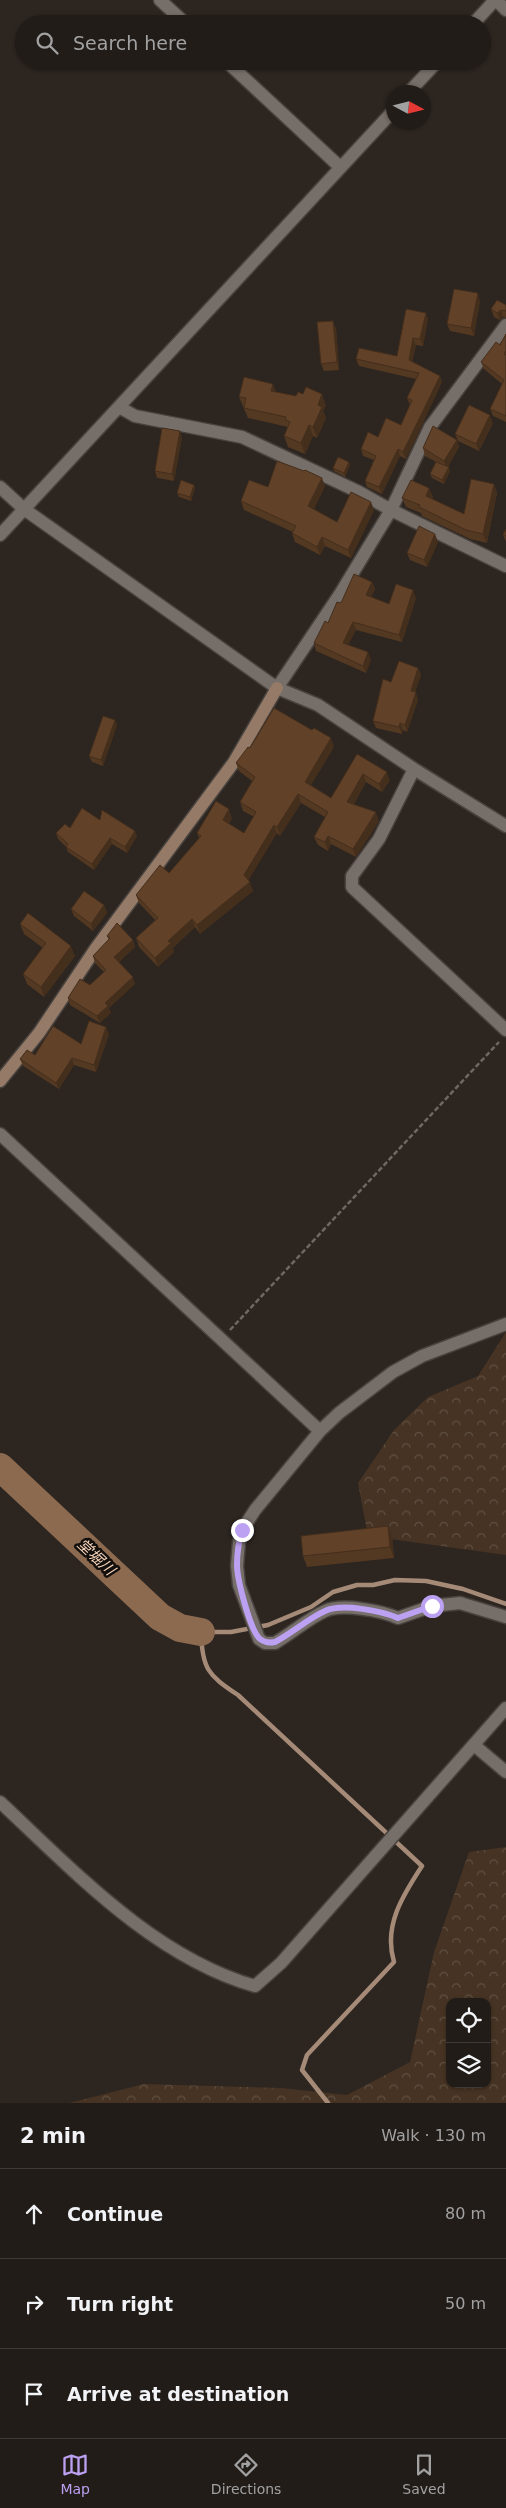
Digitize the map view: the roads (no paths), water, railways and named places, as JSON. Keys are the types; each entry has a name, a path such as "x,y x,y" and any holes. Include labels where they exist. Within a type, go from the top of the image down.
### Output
{"street":[{"path":"160,0 176,15"},
{"path":"482,15 496,0 506,10"},
{"path":"236,70 340,167"},
{"path":"416,85 430,70"},
{"path":"0,535 386,118"},
{"path":"0,1081 39,1032 96,948 234,762 277,688 340,594 391,510 430,427 506,325"},
{"path":"119,407 136,416 242,437 359,492 391,510 506,566"},
{"path":"0,487 24,509 277,688 318,705 414,769 506,826"},
{"path":"414,769 379,839 352,876 352,887 506,1030"},
{"path":"0,1134 220,1341 320,1431"},
{"path":"506,1324 406,1364 339,1413 320,1431 260,1502 242,1530 237,1566 239,1585 259,1639 266,1643 275,1642 324,1611 335,1607 380,1612 398,1618 432,1606 460,1603 506,1617"},
{"path":"0,1802 94,1890 148,1934 231,1979 255,1986 281,1963 506,1708"},
{"path":"474,1745 506,1772"}],"waterway":[{"name":"堂堀川","path":"0,1467 160,1617 180,1628 201,1632"},
{"path":"328,2103 302,2070 307,2055 394,1962 391,1949 393,1923 408,1888 422,1866 238,1695 213,1676 205,1663 201,1632 231,1632 268,1625 311,1607 333,1592 357,1585 373,1585 395,1580 426,1581 463,1589 506,1604"}]}
